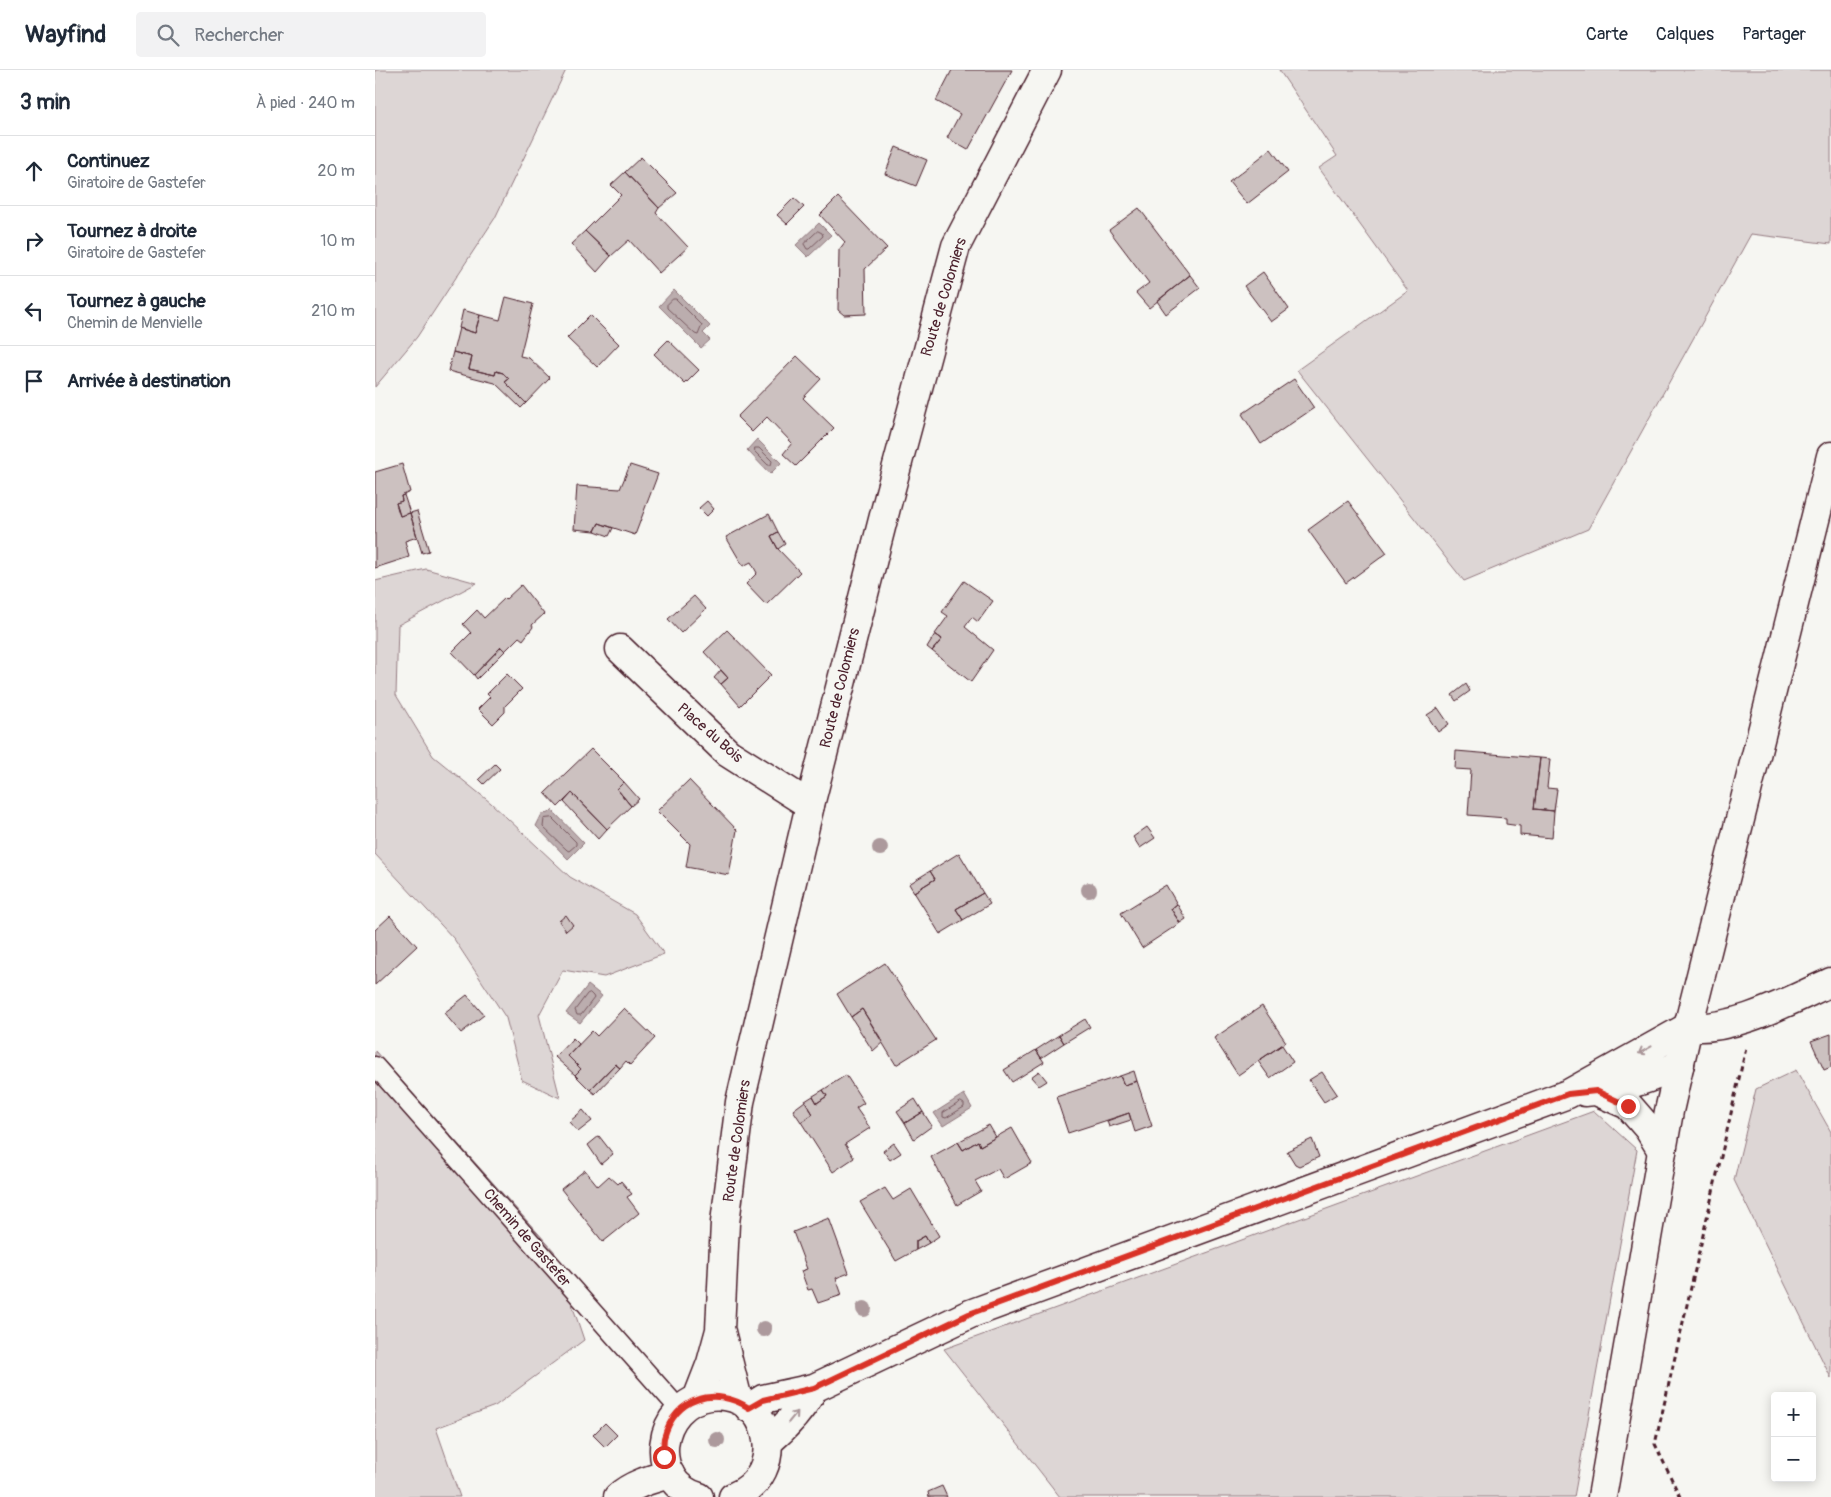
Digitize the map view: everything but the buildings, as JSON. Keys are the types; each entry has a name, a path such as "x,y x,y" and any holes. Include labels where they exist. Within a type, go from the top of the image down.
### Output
{"street":[{"name":"Route de Colomiers","path":"670,1474 664,1457 664,1440 669,1424 689,1404 711,1363 720,1330 725,1223 740,1102 809,806 887,501 956,246 1047,70"},
{"path":"1602,1497 1662,1151 1688,1027 1831,456"},
{"name":"Place du Bois","path":"620,649 728,753 809,806"},
{"path":"744,1404 814,1388 969,1314 1568,1094 1688,1027 1705,1028 1753,1016 1831,982"},
{"path":"1568,1094 1596,1091 1660,1075 1680,1064"},
{"path":"1596,1091 1628,1106 1649,1128 1662,1151"},
{"name":"Route de Colomiers","path":"720,1330 744,1404"},
{"path":"768,1442 781,1431 807,1400 814,1388"},
{"path":"689,1404 711,1396 725,1396 744,1404 759,1417 765,1429 768,1442 768,1457 763,1471 748,1492"},
{"path":"618,1497 625,1491 650,1479 670,1474 681,1487 699,1497"}],"lane":[{"name":"Chemin de Gastefer","path":"375,1066 689,1404"}],"path":[{"path":"1680,1497 1655,1444 1753,1016"}],"shaded area":[{"path":"375,70 566,70 495,218 417,337 375,387"},
{"path":"1279,70 1831,70 1831,244 1751,234 1588,529 1464,581 1297,370 1408,291 1319,168 1337,156"},
{"path":"426,569 477,583 398,625 396,695 433,756 491,803 570,877 635,914 664,954 604,977 563,970 539,1015 560,1098 522,1080 506,1018 454,939 375,854 375,581"},
{"path":"375,1051 554,1251 584,1340 495,1406 436,1428 460,1497 375,1497"},
{"path":"1796,1070 1831,1132 1831,1378 1734,1180 1756,1089"},
{"path":"1594,1111 1637,1150 1574,1497 1060,1497 944,1349"}],"water":[{"path":"819,223 831,235 808,257 796,245"},
{"path":"674,290 710,326 703,333 710,340 701,348 659,306"},
{"path":"757,439 781,463 770,474 747,450"},
{"path":"552,810 584,843 568,859 536,826 542,814 549,813"},
{"path":"588,985 602,996 580,1023 566,1013"},
{"path":"964,1094 972,1108 943,1126 934,1113"}],"route":[{"path":"664,1457 664,1440 669,1424 679,1410 697,1399 725,1396 739,1400 749,1408 763,1400 814,1388 969,1314 1568,1094 1596,1091 1628,1106"}]}
